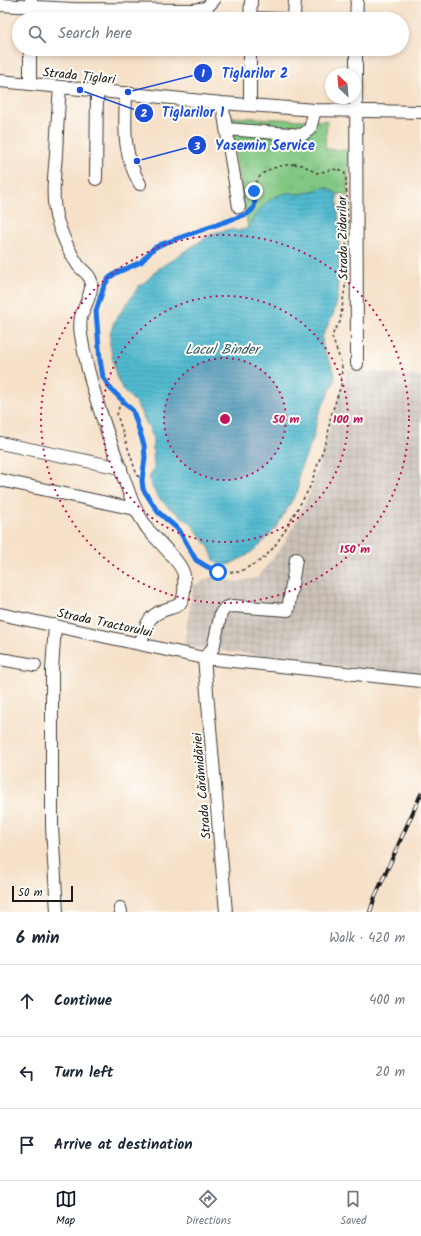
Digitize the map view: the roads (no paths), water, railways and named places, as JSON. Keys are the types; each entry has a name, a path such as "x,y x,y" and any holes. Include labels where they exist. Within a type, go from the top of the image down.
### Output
{"street":[{"path":"92,12 161,5 200,10 206,8 214,0"},
{"path":"250,12 251,0"},
{"path":"294,12 295,0"},
{"path":"356,0 356,12"},
{"path":"0,5 31,3 65,12"},
{"path":"30,56 30,84"},
{"path":"250,56 250,105"},
{"name":"Strada Zidarilor","path":"356,56 357,364"},
{"name":"Strada Țiglari","path":"0,81 222,103 315,110 421,112"},
{"path":"60,87 54,201 57,221 71,253 78,266 87,274 91,282 90,292 81,318 81,334 93,387 135,509 147,528 180,566 184,575 183,600 179,605 152,617 144,630 141,644"},
{"path":"96,179 97,91"},
{"path":"126,93 125,140 134,174 140,184"},
{"path":"222,103 239,207"},
{"path":"226,129 302,135 310,129 315,110"},
{"path":"0,443 121,468"},
{"path":"0,480 135,509"},
{"path":"204,658 214,648 221,613 225,608 232,606 288,610 296,559"},
{"name":"Strada Tractorului","path":"0,614 204,658 421,681"},
{"path":"55,625 52,669 52,819 57,912"},
{"name":"Strada Cărămidăriei","path":"204,658 226,912"},
{"path":"0,659 35,665"}],"water":[{"name":"Lacul Binder","path":"326,187 337,194 340,235 337,302 333,315 322,337 323,347 335,373 334,382 318,415 313,439 299,472 298,490 276,528 257,548 246,556 228,565 219,565 214,560 210,549 191,523 167,506 157,496 152,487 149,478 154,468 153,439 136,403 123,390 116,376 110,345 110,334 114,322 139,286 158,269 213,233 231,229 238,231 248,228 263,206 279,195 286,193 302,194"}],"railway":[{"path":"370,912 375,897 421,794"}],"place":[{"name":"Tiglarilor 1","path":"80,90"},
{"name":"Tiglarilor 2","path":"128,92"},
{"name":"Yasemin Service","path":"137,161"}]}
